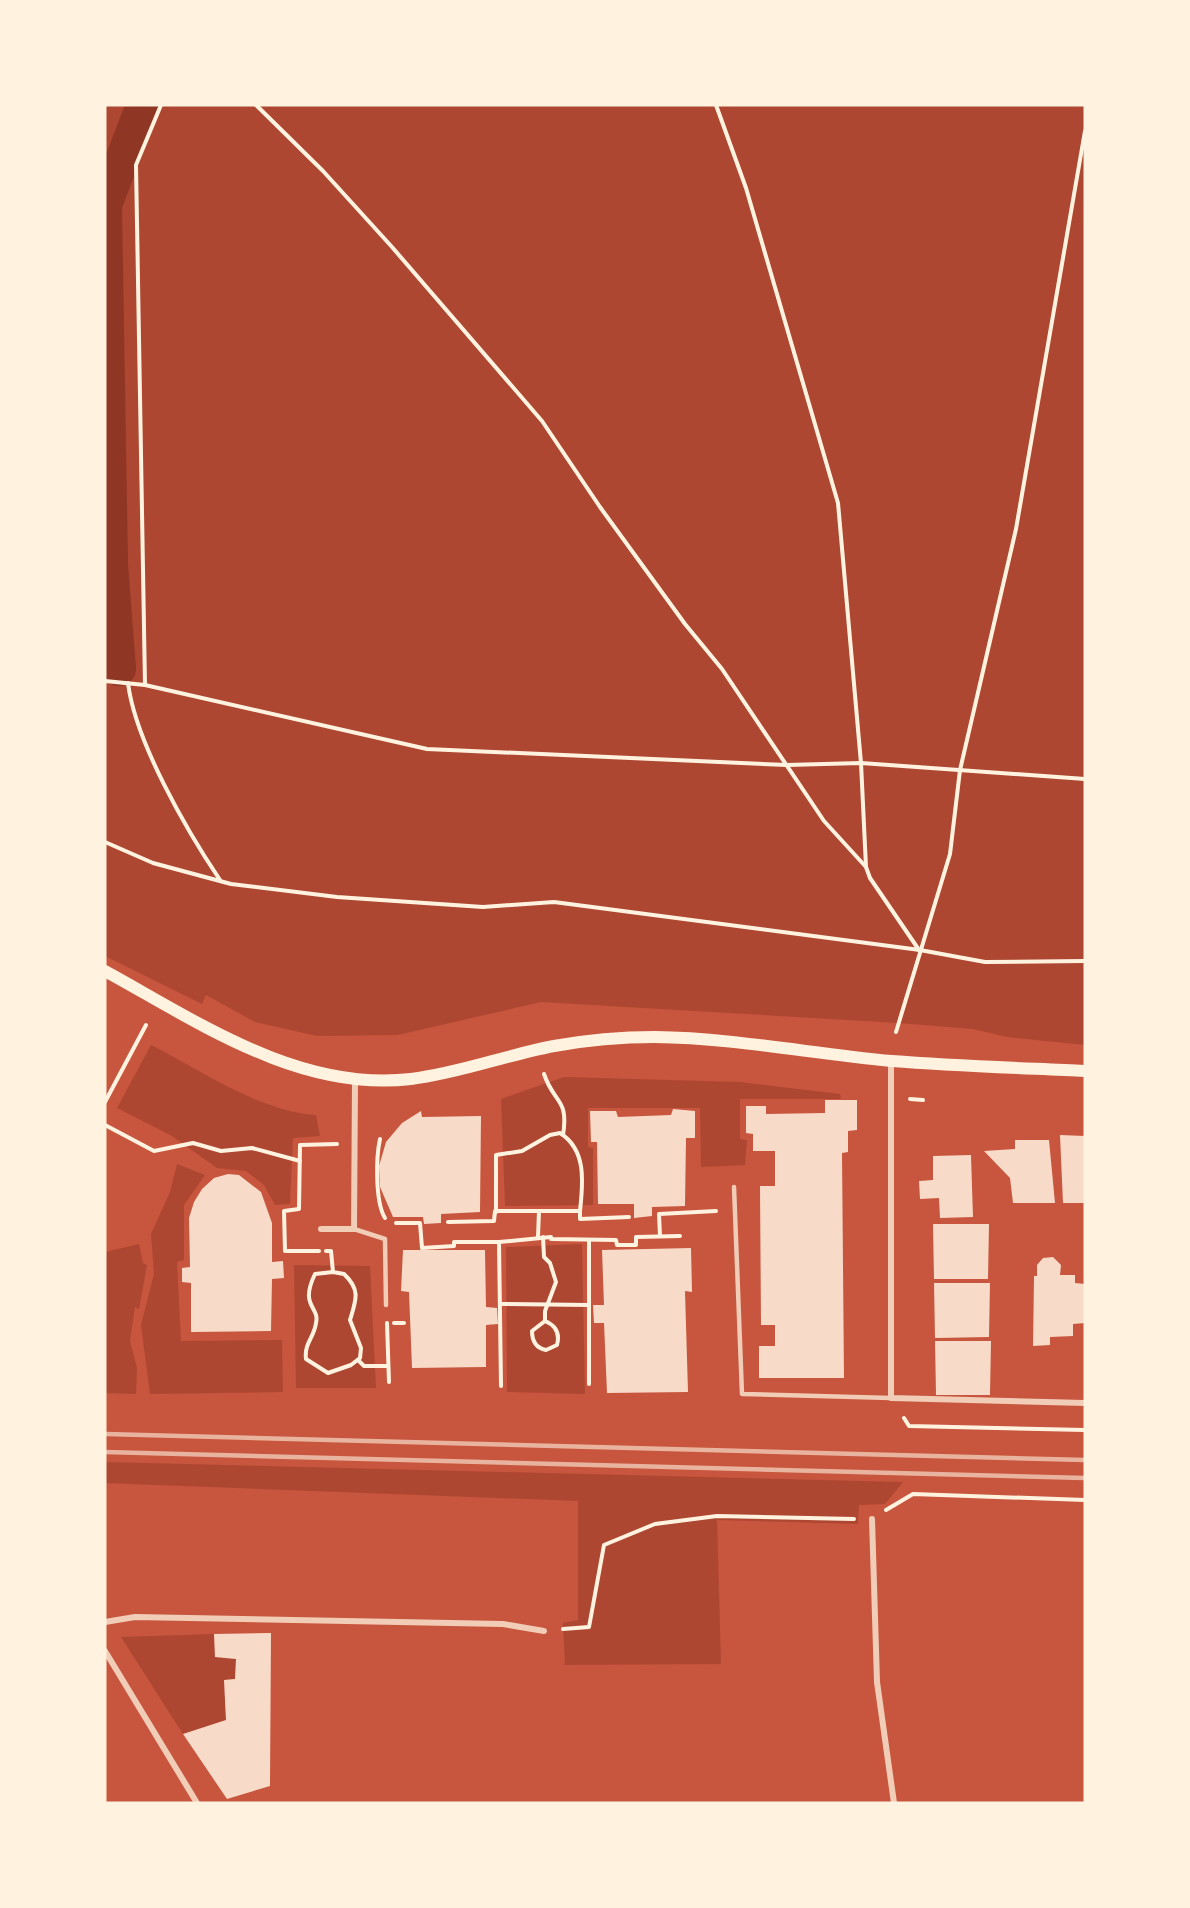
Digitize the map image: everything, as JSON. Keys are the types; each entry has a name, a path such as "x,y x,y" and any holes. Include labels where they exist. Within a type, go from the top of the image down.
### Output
{"main road":[{"path":"105,971 246,1048 312,1070 355,1080 409,1079 473,1068 553,1046 627,1037 689,1037 891,1061 1085,1071"}],"street":[{"path":"891,1061 891,1398 1085,1403"},
{"path":"321,1229 354,1229 355,1080"},
{"path":"872,1519 878,1682 894,1803"},
{"path":"105,1622 135,1617 492,1624 544,1630"},
{"path":"105,1651 197,1803"}],"lane":[{"path":"734,1187 742,1394 891,1398"},
{"path":"354,1229 385,1239 386,1305"}],"path":[{"path":"145,685 136,165 161,105"},
{"path":"256,105 323,171 392,247 542,421 685,624 722,669 824,821 866,867"},
{"path":"716,105 746,188 837,503 861,763 866,867 870,878 920,950"},
{"path":"897,1032 950,854 960,770 1016,529 1085,131"},
{"path":"105,681 145,685 427,749 787,765 861,763 1085,779"},
{"path":"128,683 131,706 190,836 220,881"},
{"path":"105,842 153,863 220,881 337,897 483,907 554,902 920,950 985,962 1085,961"},
{"path":"105,1102 146,1025"},
{"path":"544,1074 553,1095 563,1104 565,1120 563,1135"},
{"path":"105,1125 154,1151 193,1143 221,1151 252,1148 300,1161"},
{"path":"448,1222 494,1221 496,1155 522,1150 550,1135 563,1135 577,1150 582,1164 580,1219 629,1217"},
{"path":"380,1139 378,1173 381,1211 388,1223 420,1223 422,1248 454,1246 454,1242 500,1242 541,1237 616,1240 617,1245 636,1245 636,1237 680,1236"},
{"path":"333,1272 331,1251 285,1251 284,1211 299,1209 300,1146 355,1144"},
{"path":"660,1236 659,1214 735,1210"},
{"path":"539,1211 544,1257 550,1263 556,1282 545,1311 545,1321"},
{"path":"496,1212 580,1211"},
{"path":"589,1240 589,1384"},
{"path":"500,1242 501,1386"},
{"path":"333,1272 344,1274 357,1290 357,1302 350,1320 361,1348 358,1360 346,1368 328,1373 306,1359 304,1348 316,1326 317,1318 309,1305 308,1288 315,1274 333,1272"},
{"path":"500,1304 589,1305"},
{"path":"545,1321 555,1326 559,1334 557,1345 546,1350 536,1346 532,1338 532,1331 545,1321"},
{"path":"387,1323 389,1382"},
{"path":"358,1360 364,1366 388,1366"},
{"path":"909,1426 1085,1430"},
{"path":"544,1630 589,1627 604,1545 655,1524 717,1516 872,1519 913,1494 1085,1500"}],"shaded area":[{"path":"105,105 1085,105 1085,1045 1007,1037 973,1029 898,1023 541,1002 398,1035 317,1036 255,1022 206,995 202,1004 105,956"},
{"path":"151,1045 252,1098 295,1112 316,1115 320,1136 293,1138 290,1204 275,1205 264,1185 246,1171 217,1168 172,1136 117,1108"},
{"path":"564,1077 740,1082 840,1094 841,1099 740,1099 740,1139 747,1140 745,1165 701,1167 700,1108 588,1108 588,1147 593,1148 593,1205 505,1206 501,1099"},
{"path":"177,1164 205,1175 184,1205 184,1260 177,1262 181,1341 282,1340 283,1392 150,1394 141,1325 154,1274 151,1234 170,1192"},
{"path":"139,1244 143,1263 147,1265 139,1309 135,1307 130,1341 137,1368 136,1394 105,1393 105,1252"},
{"path":"582,1244 585,1394 507,1392 506,1247"},
{"path":"294,1265 370,1266 376,1388 296,1388"},
{"path":"105,1462 903,1482 885,1504 859,1505 858,1524 717,1520 721,1664 565,1665 563,1623 578,1620 578,1501 105,1483"},
{"path":"214,1634 215,1657 236,1659 235,1679 224,1680 226,1720 183,1734 121,1637"}],"building":[{"path":"825,1100 857,1100 857,1130 848,1131 848,1152 842,1153 844,1378 759,1378 759,1346 775,1346 775,1325 761,1325 760,1186 775,1186 775,1151 753,1151 753,1134 746,1133 746,1106 766,1106 766,1114 825,1113"},
{"path":"673,1109 695,1111 695,1138 686,1138 685,1206 652,1207 652,1216 634,1218 634,1204 598,1204 597,1142 591,1142 590,1111 616,1111 618,1117 671,1115"},
{"path":"421,1111 422,1117 481,1116 480,1212 441,1214 441,1223 424,1224 423,1217 393,1217 380,1187 379,1166 386,1142 402,1123"},
{"path":"1060,1135 1085,1136 1085,1203 1063,1203"},
{"path":"1015,1140 1049,1140 1055,1203 1013,1203 1010,1178 984,1151 1015,1149"},
{"path":"971,1155 973,1217 940,1218 939,1198 920,1199 919,1181 933,1180 933,1156"},
{"path":"228,1174 239,1175 261,1192 272,1223 272,1262 283,1261 284,1278 272,1279 271,1331 191,1332 191,1283 182,1282 182,1268 190,1267 189,1218 194,1202 202,1189 214,1178"},
{"path":"933,1224 989,1224 988,1279 934,1279"},
{"path":"691,1248 692,1292 685,1291 688,1392 607,1393 604,1323 594,1323 593,1305 604,1305 602,1250"},
{"path":"403,1250 485,1250 486,1307 497,1308 498,1324 486,1325 486,1367 412,1368 409,1292 401,1291"},
{"path":"1053,1257 1061,1265 1060,1275 1075,1275 1075,1283 1085,1284 1085,1323 1073,1324 1073,1336 1050,1337 1050,1345 1033,1346 1034,1276 1037,1276 1037,1265 1043,1258"},
{"path":"934,1283 990,1283 989,1337 935,1338"},
{"path":"935,1341 991,1341 990,1395 936,1395"},
{"path":"271,1633 270,1786 227,1799 183,1734 226,1720 224,1680 235,1679 236,1659 215,1657 214,1634"}],"waterway":[{"path":"119,669 111,564 105,205 143,105"}],"railway":[{"path":"105,1434 1085,1460"},
{"path":"105,1452 1085,1478"}]}
